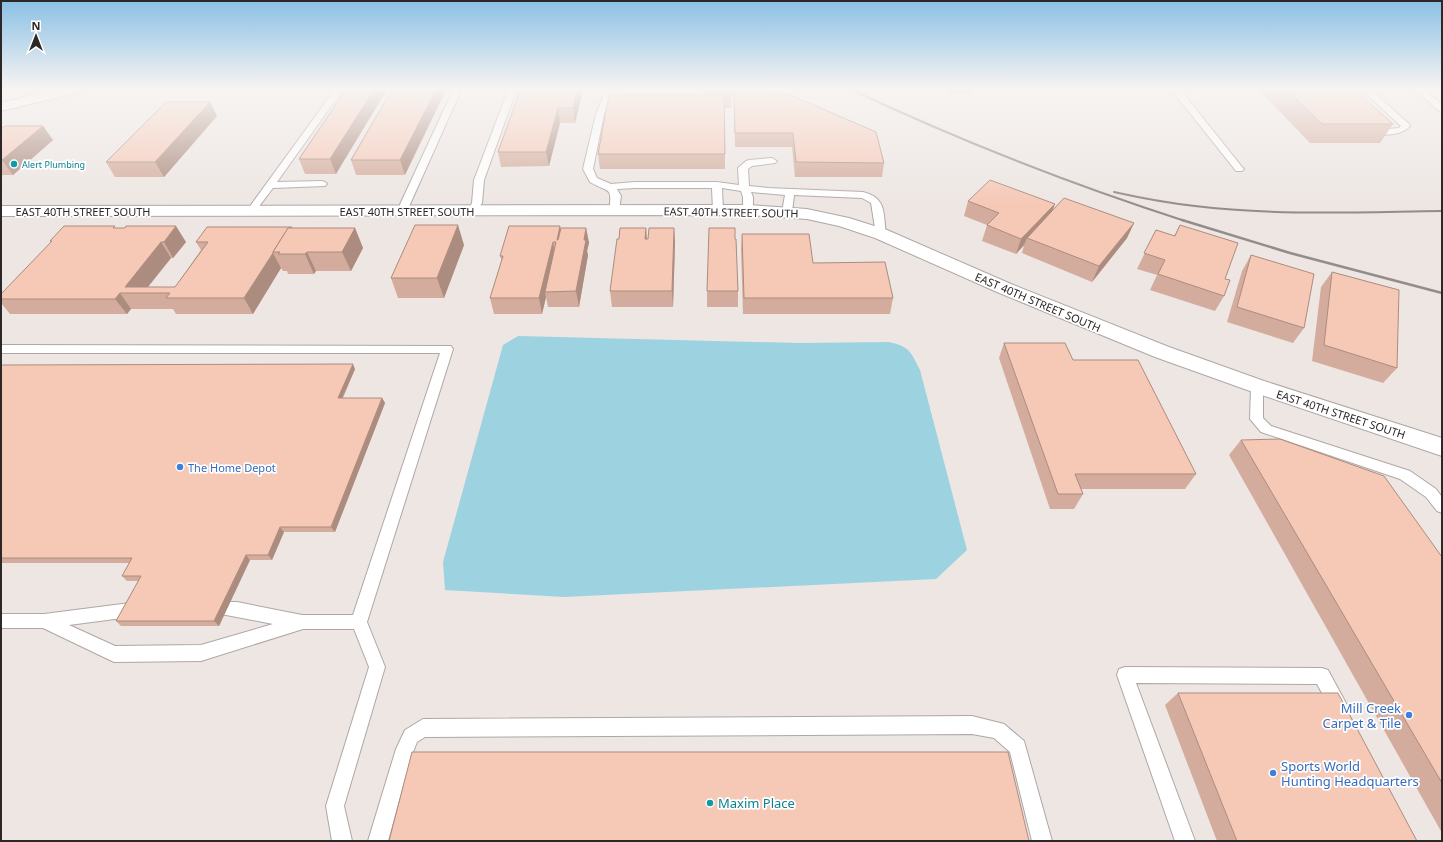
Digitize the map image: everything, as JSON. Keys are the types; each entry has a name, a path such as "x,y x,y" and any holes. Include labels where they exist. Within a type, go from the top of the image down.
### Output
{"street":[{"name":"EAST 40TH STREET SOUTH","path":"1,211 748,210 807,214 843,222 881,234 1086,322 1257,386 1442,447"}],"lane":[{"path":"252,211 312,127"},
{"path":"402,211 440,127"},
{"path":"472,211 477,203 479,180 498,127"},
{"path":"597,127 588,170 593,180 600,184 610,187 635,185 717,185 768,191 864,195 872,197 877,205 881,234"},
{"path":"1206,127 1240,169"},
{"path":"1381,132 1400,130 1404,127"},
{"path":"748,210 748,197 744,187 743,168 749,163 772,161"},
{"path":"270,185 322,184"},
{"path":"717,185 718,210"},
{"path":"610,187 616,196 614,210"},
{"path":"787,212 790,191"},
{"path":"1,349 447,349 359,622 377,667 335,806 342,841"},
{"path":"1257,386 1256,419 1266,429 1405,475 1431,493 1442,507"},
{"path":"227,609 237,609 303,622 359,622"},
{"path":"1,621 44,622 130,610"},
{"path":"44,622 114,654 201,653 303,622"},
{"path":"1185,841 1125,675 1322,676 1349,724"},
{"path":"378,841 402,754 410,736 424,728 972,725 998,730 1018,747 1042,841"}],"water":[{"path":"518,336 799,343 889,342 901,346 909,351 920,370 967,550 936,579 564,597 445,590 443,562 503,345"}],"building":[{"path":"3,127 41,127 2,160 1,129"},
{"path":"141,127 187,127 155,162 106,162"},
{"path":"320,127 350,127 330,159 299,159"},
{"path":"370,127 417,127 400,160 351,160"},
{"path":"507,127 553,127 546,152 498,152"},
{"path":"603,127 725,127 725,154 598,154"},
{"path":"735,127 865,127 876,132 884,163 796,162 793,133 735,133"},
{"path":"990,180 1055,204 1021,239 987,225 999,213 968,201"},
{"path":"1064,198 1134,223 1099,266 1027,238"},
{"path":"415,225 458,225 437,278 391,278"},
{"path":"1180,225 1238,243 1225,279 1230,280 1224,296 1158,274 1165,260 1144,253 1156,230 1175,236"},
{"path":"64,226 115,226 113,228 125,228 126,226 176,226 164,242 161,242 125,287 175,287 208,242 196,242 207,227 292,227 288,228 244,298 166,298 170,293 120,293 115,299 1,299 1,294 52,241 50,241"},
{"path":"509,226 560,226 557,240 561,228 586,228 584,240 586,240 576,291 545,292 556,242 553,242 539,298 490,298 503,256 500,256"},
{"path":"288,228 355,228 342,252 278,254 280,252 273,252"},
{"path":"620,228 646,228 645,239 648,239 649,228 674,228 672,291 610,291 617,239 619,239"},
{"path":"709,228 735,228 738,291 707,291"},
{"path":"742,234 809,234 813,263 885,262 893,298 744,298"},
{"path":"1251,255 1314,274 1304,328 1237,307"},
{"path":"1332,272 1399,290 1397,368 1324,345"},
{"path":"1004,343 1065,343 1073,360 1138,360 1196,474 1075,474 1083,494 1058,494"},
{"name":"The Home Depot","path":"353,364 338,398 382,398 331,527 280,527 268,555 246,555 214,621 116,621 141,576 122,576 132,558 1,558 1,365"},
{"name":"Mill Creek Carpet & Tile","path":"1280,439 1384,476 1442,557 1442,783 1241,440"},
{"name":"Sports World Hunting Headquarters","path":"1178,693 1338,693 1417,841 1237,841"},
{"name":"Maxim Place","path":"412,752 1008,752 1029,841 389,841"}],"railway":[{"path":"934,127 1099,192 1185,221"},
{"path":"1114,192 1185,205 1257,211 1318,213 1442,211"},
{"path":"1182,220 1290,253 1442,293"}],"place":[{"name":"Alert Plumbing","path":"14,164"},
{"name":"The Home Depot","path":"180,467"},
{"name":"Mill Creek Carpet & Tile","path":"1409,715"},
{"name":"Sports World Hunting Headquarters","path":"1273,773"},
{"name":"Maxim Place","path":"710,803"}]}
